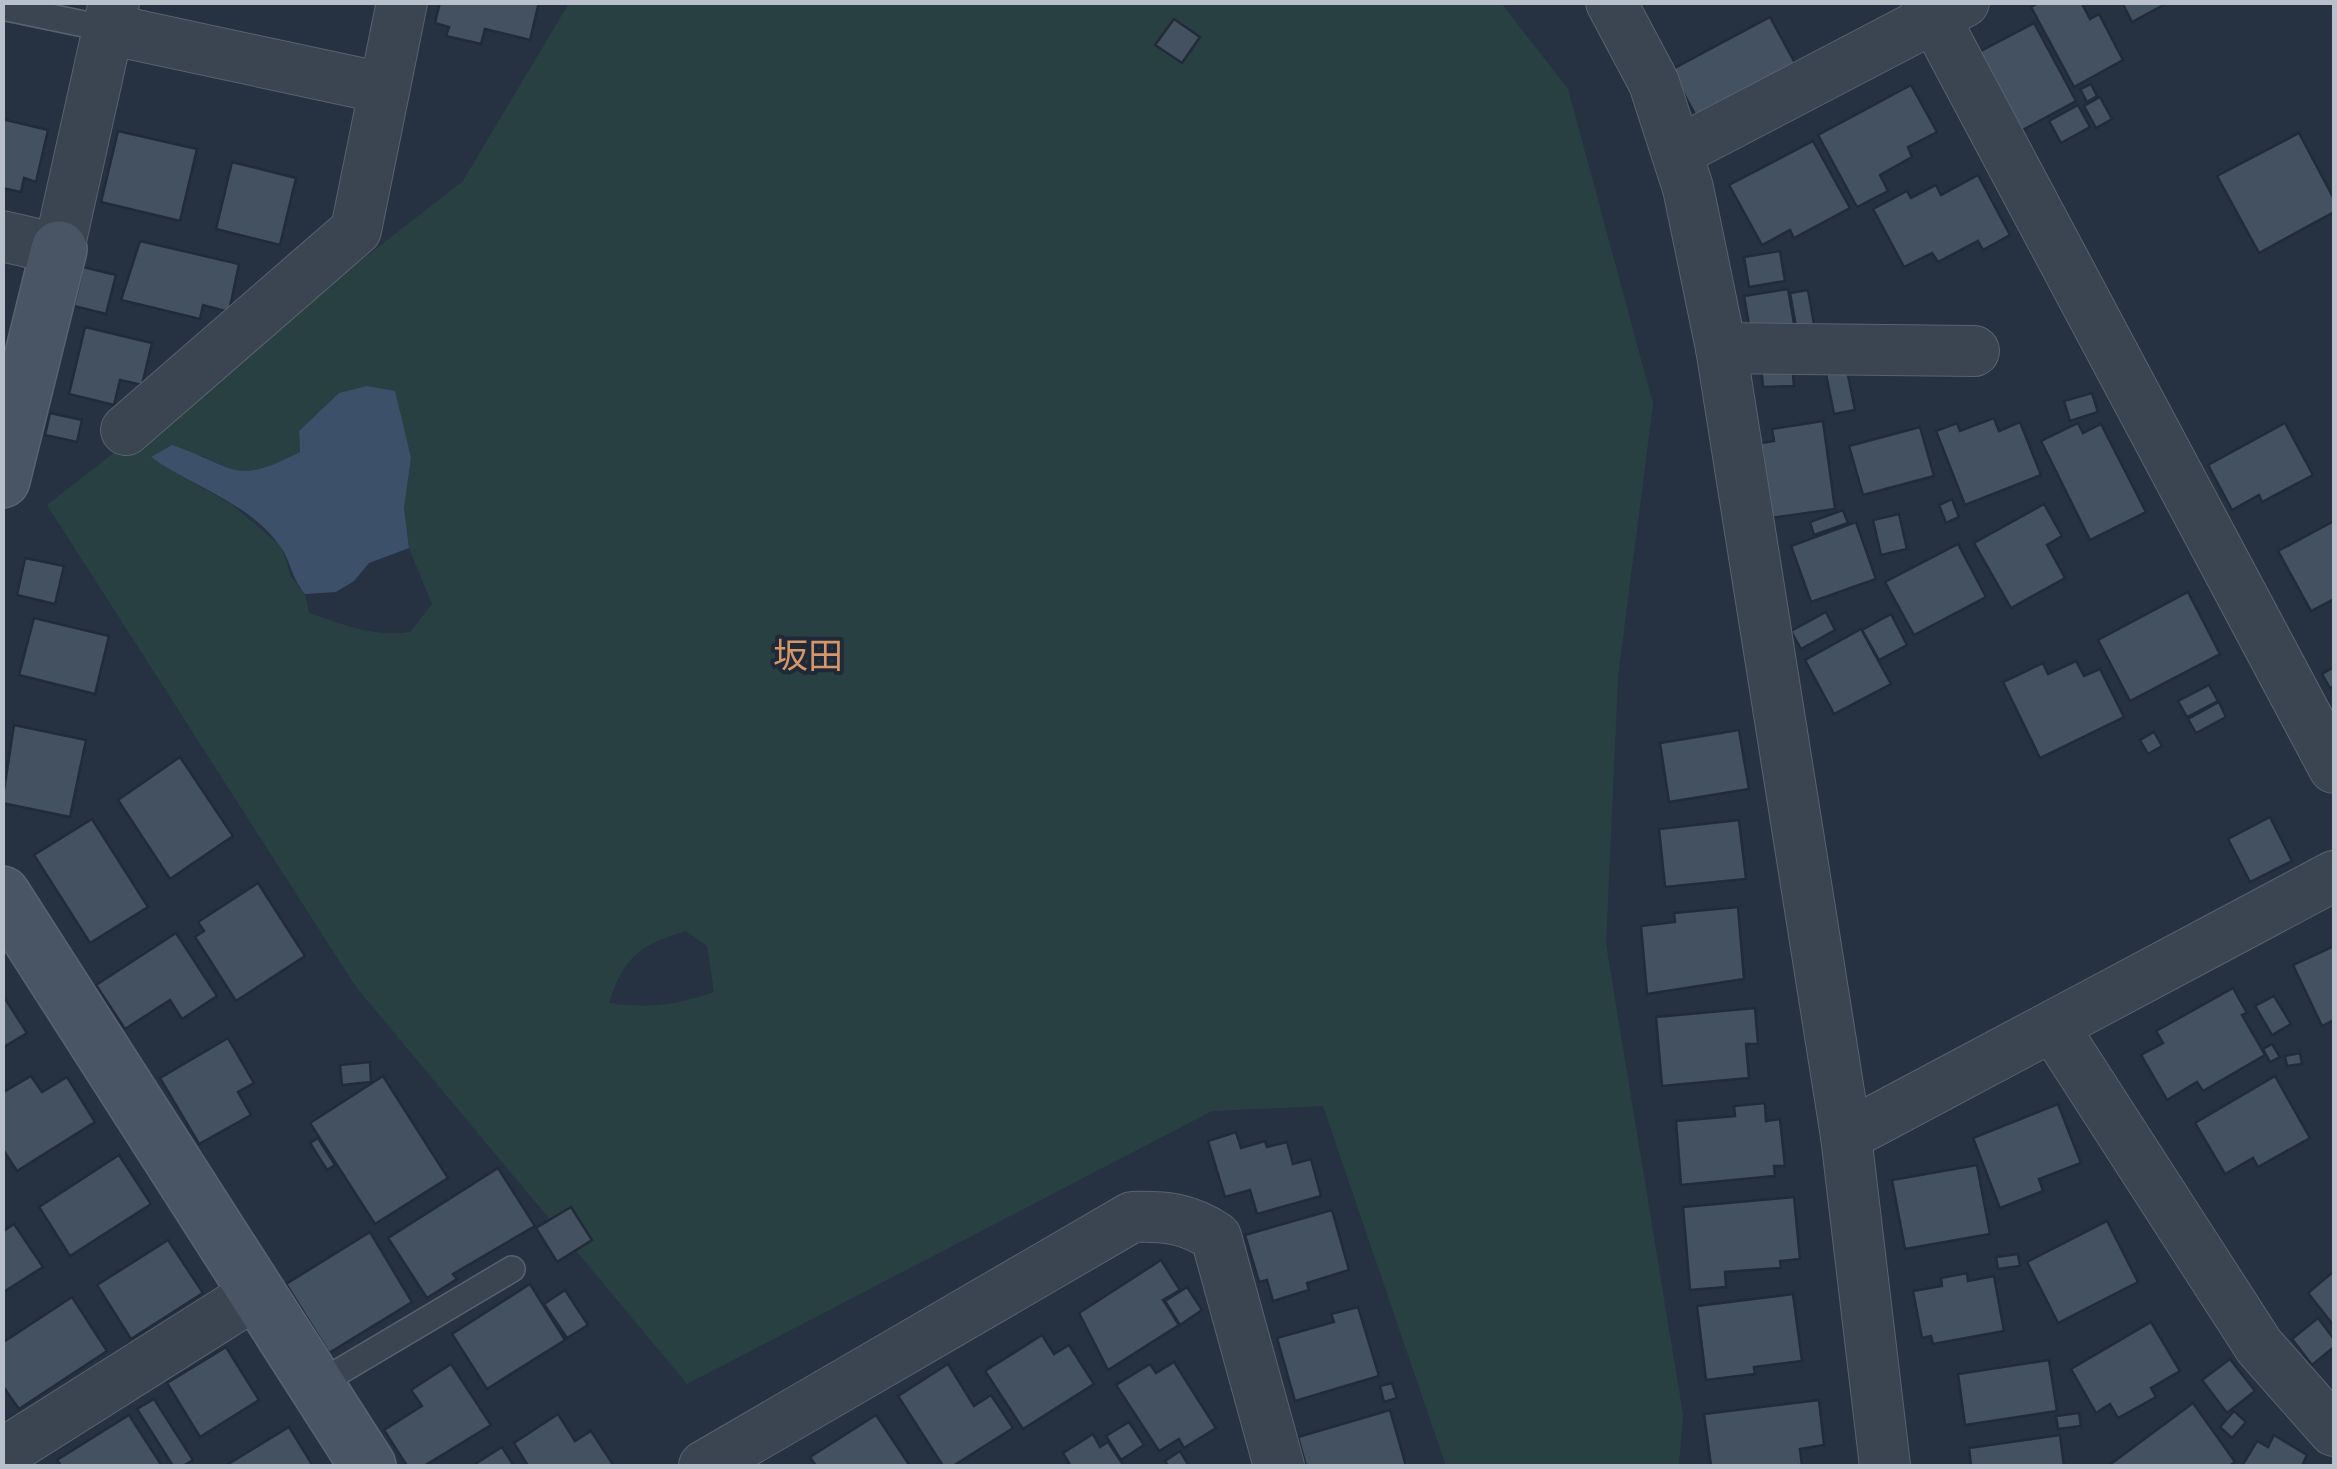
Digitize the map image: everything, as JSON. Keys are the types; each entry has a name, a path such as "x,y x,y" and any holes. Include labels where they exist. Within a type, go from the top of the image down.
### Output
{"street":[{"path":"126,430 356,230 402,2"},
{"path":"1612,2 1654,82 1677,152 1720,348 1846,1136 1884,1466"},
{"path":"1677,152 1942,8 2334,768"},
{"path":"2,480 111,16 384,88"},
{"path":"2,236 58,249"},
{"path":"1720,348 1974,351"},
{"path":"1846,1136 2334,876"},
{"path":"2,894 368,1466"},
{"path":"2054,1028 2258,1346 2334,1431"},
{"path":"704,1466 1132,1218 1167,1216 1196,1224 1216,1237 1265,1460"},
{"path":"12,1448 255,1294"}],"lane":[{"path":"2,8 111,16"},
{"path":"315,1386 512,1269"}],"green space":[{"path":"569,3 1501,3 1568,89 1653,404 1618,677 1606,944 1683,1415 1679,1466 1446,1466 1323,1106 1212,1111 687,1384 356,987 47,505 463,181","holes":["339,393 411,458 404,508 409,548 432,604 410,632 372,632 309,613 305,594 291,577 282,547 231,504 162,465 203,456 242,472 262,470 300,452 299,431","686,931 707,946 714,992 662,1005 609,1003 621,974 636,955"]}],"water":[{"path":"367,386 395,391 411,458 404,508 409,548 369,563 354,581 336,592 305,594 284,552 253,518 151,457 172,445 235,470 260,469 300,452 299,431 339,393"}],"building":[{"path":"440,2 539,2 530,40 485,29 481,44 446,36 449,27 435,23"},
{"path":"2040,2 2081,2 2090,19 2099,14 2123,60 2074,87 2031,7"},
{"path":"2122,2 2169,2 2132,22"},
{"path":"1770,17 1802,76 1703,129 1671,70"},
{"path":"1174,19 1200,37 1182,63 1155,45"},
{"path":"2034,23 2076,101 2019,132 1977,53"},
{"path":"2091,84 2097,96 2087,102 2080,89"},
{"path":"1911,85 1937,132 1908,147 1912,157 1880,175 1888,191 1857,207 1818,135"},
{"path":"2100,97 2112,119 2096,128 2084,106"},
{"path":"2078,105 2090,127 2061,143 2049,121"},
{"path":"2,119 48,130 36,182 24,178 21,192 2,188"},
{"path":"118,131 197,149 180,221 101,202"},
{"path":"2299,133 2334,199 2334,212 2259,253 2217,176"},
{"path":"1813,141 1850,208 1794,238 1790,230 1762,245 1729,185"},
{"path":"232,162 296,178 280,245 216,229"},
{"path":"1978,175 2010,235 1983,250 1978,241 1938,262 1932,253 1904,267 1873,209 1907,191 1911,198 1936,185 1941,195"},
{"path":"140,241 239,264 229,312 203,305 200,319 121,300"},
{"path":"1780,251 1785,281 1749,287 1744,257"},
{"path":"83,267 116,275 106,314 74,306"},
{"path":"1788,289 1795,329 1751,337 1744,296"},
{"path":"1808,290 1814,324 1796,327 1790,293"},
{"path":"85,327 152,343 142,385 120,380 114,405 69,394"},
{"path":"1792,365 1794,386 1763,387 1761,366"},
{"path":"1846,365 1855,410 1834,414 1825,369"},
{"path":"2092,393 2098,412 2070,421 2064,401"},
{"path":"50,413 82,420 77,442 45,435"},
{"path":"1994,418 1999,431 2020,422 2041,475 1965,505 1936,431 1957,423 1960,431"},
{"path":"1823,421 1835,509 1771,518 1761,443 1774,441 1772,429"},
{"path":"2078,423 2083,433 2101,424 2146,512 2090,540 2041,441"},
{"path":"2285,423 2313,475 2262,502 2259,495 2232,510 2208,465"},
{"path":"1920,427 1934,476 1863,495 1849,446"},
{"path":"1952,499 1959,517 1946,523 1939,505"},
{"path":"2044,504 2062,536 2047,545 2065,578 2011,608 1974,543"},
{"path":"1843,510 1848,523 1814,535 1810,522"},
{"path":"1899,514 1907,549 1881,555 1873,520"},
{"path":"2334,521 2334,599 2311,611 2278,551"},
{"path":"1856,522 1876,579 1811,602 1791,546"},
{"path":"1958,544 1986,597 1914,635 1885,582"},
{"path":"25,558 64,566 55,604 17,595"},
{"path":"2188,592 2220,654 2130,701 2098,640"},
{"path":"1826,612 1835,630 1801,649 1791,631"},
{"path":"1891,614 1907,645 1879,660 1862,630"},
{"path":"34,618 109,636 95,694 19,675"},
{"path":"1861,629 1891,684 1834,714 1805,660"},
{"path":"2076,661 2084,676 2100,669 2124,717 2040,758 2003,682 2043,663 2048,674"},
{"path":"2334,667 2334,686 2330,688 2322,674"},
{"path":"2209,685 2218,701 2187,717 2178,701"},
{"path":"2219,702 2226,717 2196,733 2188,719"},
{"path":"14,725 86,740 70,817 2,803"},
{"path":"1739,730 1749,789 1669,802 1660,743"},
{"path":"2154,732 2162,746 2148,754 2140,740"},
{"path":"180,757 233,836 170,879 118,800"},
{"path":"2270,817 2292,861 2250,882 2228,839"},
{"path":"92,819 148,907 90,943 34,855"},
{"path":"1739,820 1746,879 1665,887 1659,829"},
{"path":"258,883 305,956 236,1001 195,937 204,931 198,922"},
{"path":"1738,907 1744,979 1647,994 1641,926 1675,922 1674,913"},
{"path":"176,933 217,996 182,1019 170,1000 125,1029 96,985"},
{"path":"2334,946 2334,1020 2322,1026 2293,965"},
{"path":"2233,988 2247,1013 2242,1015 2265,1055 2203,1091 2197,1082 2167,1100 2141,1055 2163,1043 2156,1031"},
{"path":"2,994 27,1033 2,1048"},
{"path":"2274,996 2291,1024 2272,1035 2255,1006"},
{"path":"1755,1008 1758,1044 1746,1044 1749,1078 1662,1086 1656,1017"},
{"path":"228,1038 254,1083 238,1092 251,1115 199,1144 160,1078"},
{"path":"2272,1044 2280,1057 2270,1062 2263,1049"},
{"path":"2300,1053 2302,1064 2287,1066 2285,1056"},
{"path":"370,1062 371,1082 342,1085 340,1065"},
{"path":"31,1076 42,1092 67,1077 95,1122 17,1171 2,1148 2,1093"},
{"path":"383,1076 448,1178 375,1224 310,1123"},
{"path":"2275,1076 2310,1138 2258,1167 2253,1158 2225,1174 2195,1123"},
{"path":"1765,1103 1766,1121 1780,1119 1785,1166 1774,1166 1775,1176 1681,1185 1676,1121 1735,1116 1734,1106"},
{"path":"2058,1104 2081,1163 2039,1179 2043,1191 2000,1208 1973,1138"},
{"path":"1236,1132 1241,1148 1265,1141 1267,1147 1287,1142 1293,1164 1311,1159 1321,1196 1257,1214 1250,1190 1225,1197 1208,1141"},
{"path":"318,1138 335,1165 327,1170 310,1143"},
{"path":"119,1155 151,1204 70,1256 39,1207"},
{"path":"1977,1165 1990,1234 1905,1249 1892,1180"},
{"path":"498,1168 535,1226 453,1274 457,1279 427,1298 388,1238"},
{"path":"1794,1197 1800,1259 1780,1261 1781,1268 1725,1272 1726,1287 1690,1290 1683,1207"},
{"path":"571,1207 592,1240 557,1262 536,1228"},
{"path":"1332,1210 1349,1270 1307,1283 1309,1290 1273,1301 1267,1280 1259,1282 1245,1235"},
{"path":"2107,1221 2138,1282 2058,1323 2027,1262"},
{"path":"14,1224 43,1267 2,1293 2,1232"},
{"path":"370,1232 412,1302 329,1353 286,1284"},
{"path":"168,1240 203,1293 131,1339 97,1285"},
{"path":"2018,1254 2020,1266 1998,1269 1996,1257"},
{"path":"1161,1260 1180,1290 1163,1300 1179,1325 1108,1370 1079,1313"},
{"path":"2334,1271 2334,1326 2308,1293"},
{"path":"1967,1273 1968,1281 1994,1276 2004,1331 1933,1344 1931,1336 1922,1338 1913,1291 1942,1286 1941,1278"},
{"path":"530,1284 565,1340 487,1389 452,1334"},
{"path":"1187,1287 1202,1310 1180,1325 1165,1301"},
{"path":"565,1290 588,1325 567,1338 544,1304"},
{"path":"1793,1294 1802,1361 1754,1367 1755,1374 1706,1380 1697,1306"},
{"path":"72,1297 107,1351 19,1409 2,1385 2,1343"},
{"path":"1358,1307 1379,1376 1295,1401 1277,1338 1334,1322 1331,1314"},
{"path":"2318,1318 2334,1339 2334,1347 2312,1365 2292,1339"},
{"path":"2151,1322 2180,1371 2151,1388 2156,1397 2118,1418 2110,1404 2096,1413 2071,1369"},
{"path":"1042,1335 1054,1354 1069,1345 1094,1384 1023,1429 985,1371"},
{"path":"226,1347 259,1400 200,1437 167,1383"},
{"path":"2230,1359 2255,1391 2227,1413 2202,1380"},
{"path":"2049,1360 2057,1411 1965,1425 1958,1374"},
{"path":"1174,1362 1216,1428 1184,1448 1179,1439 1159,1451 1116,1385 1150,1364 1156,1373"},
{"path":"451,1364 491,1425 424,1466 407,1466 384,1430 422,1406 411,1390"},
{"path":"948,1364 974,1406 991,1395 1013,1428 953,1466 943,1466 898,1396"},
{"path":"1392,1383 1397,1398 1384,1402 1380,1386"},
{"path":"154,1399 193,1460 183,1466 173,1466 137,1409"},
{"path":"1819,1400 1824,1445 1800,1449 1802,1466 1711,1466 1704,1414"},
{"path":"2193,1403 2235,1462 2229,1466 2108,1466"},
{"path":"1390,1410 1406,1466 1306,1466 1298,1437"},
{"path":"2234,1411 2246,1422 2232,1438 2220,1427"},
{"path":"2079,1413 2081,1426 2058,1429 2056,1416"},
{"path":"558,1414 575,1441 591,1431 614,1466 528,1466 514,1443"},
{"path":"129,1415 162,1466 61,1466 57,1460"},
{"path":"876,1415 910,1466 816,1466 810,1457"},
{"path":"1129,1422 1144,1445 1121,1460 1106,1436"},
{"path":"289,1427 313,1466 225,1466"},
{"path":"1093,1434 1100,1447 1108,1442 1124,1466 1063,1466 1069,1463 1063,1453"},
{"path":"2060,1435 2064,1466 1971,1466 1969,1448"},
{"path":"2274,1435 2307,1455 2302,1466 2242,1466 2257,1441 2268,1447"},
{"path":"502,1447 514,1466 472,1466"},
{"path":"1180,1451 1189,1466 1168,1466 1165,1461"}],"district":[{"name":"坂田","path":"808,655"}]}
